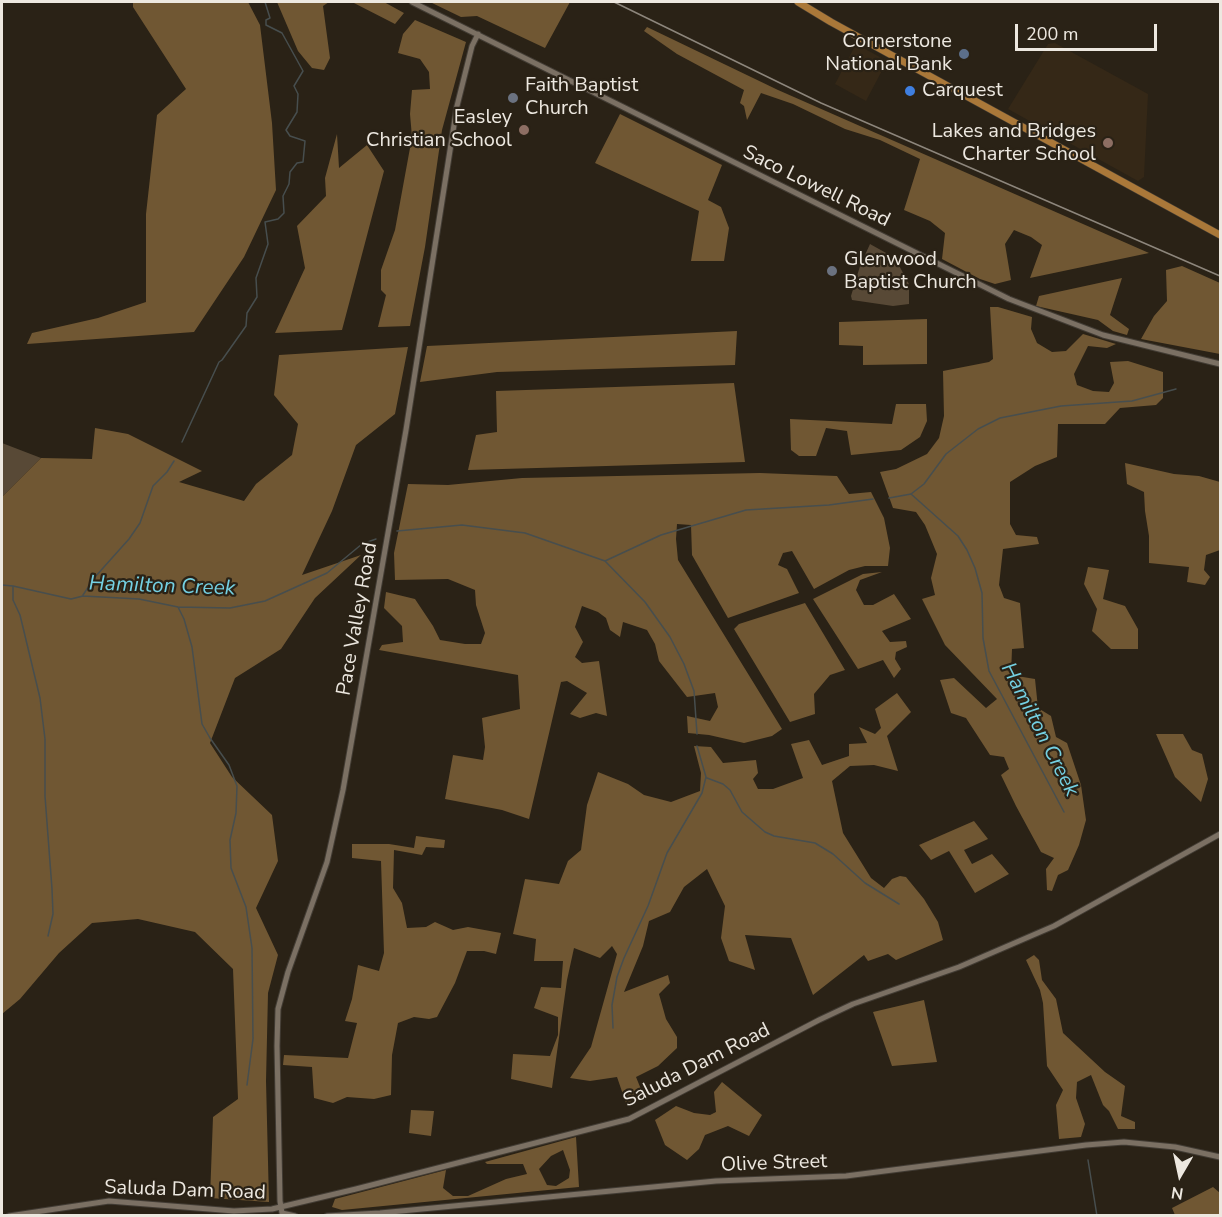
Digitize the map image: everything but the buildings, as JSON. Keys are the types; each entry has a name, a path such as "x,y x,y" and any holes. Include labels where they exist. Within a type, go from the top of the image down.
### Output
{"main road":[{"path":"798,2 1221,235"}],"street":[{"name":"Saco Lowell Road","path":"412,2 1009,299 1103,336 1221,364"},
{"name":"Pace Valley Road","path":"281,1207 278,1010 288,972 327,862 344,790 406,430 457,106 472,46 478,34"},
{"name":"Saluda Dam Road","path":"9,1215 109,1201 234,1211 281,1207 629,1119 836,1012 959,967 1054,927 1221,834"},
{"name":"Olive Street","path":"327,1215 380,1213 716,1181 846,1176 1124,1142 1175,1147 1221,1157"},
{"path":"281,1207 282,1213 295,1215"}],"shaded area":[{"path":"133,2 248,2 260,25 272,123 276,190 244,257 194,332 27,344 32,333 98,318 146,302 146,214 157,115 186,89 133,7"},
{"path":"277,2 329,2 323,6 330,58 324,70 312,68 298,51"},
{"path":"352,2 384,2 404,13 395,24"},
{"path":"430,2 570,2 545,48 477,16 461,17"},
{"path":"415,20 466,42 442,130 425,247 410,326 378,327 386,295 381,290 381,270 395,230 412,137 410,114 412,90 430,89 429,72 420,59 398,53 403,34"},
{"path":"647,27 778,90 1149,253 1030,278 1042,245 1031,237 1014,230 1005,244 1011,280 995,284 980,279 942,259 945,233 930,221 904,210 920,159 880,140 845,129 793,104 761,93 747,120 744,106 740,103 744,90 677,54 644,31"},
{"name":"Lakes and Bridges Charter School","path":"1055,43 1148,94 1144,177 1138,181 1008,109 1048,44"},
{"path":"856,44 887,61 866,101 835,84"},
{"path":"620,114 722,165 708,200 721,207 729,228 724,261 691,261 699,211 595,163"},
{"path":"337,134 339,168 367,145 384,171 342,330 275,333 305,268 297,226 326,196 325,178"},
{"path":"870,244 895,258 909,284 909,304 893,306 852,300 851,296 860,266"},
{"path":"1182,266 1220,283 1220,354 1141,339 1154,316 1167,301 1166,270"},
{"path":"1122,278 1110,315 1129,329 1127,335 1113,331 1098,320 1036,306 1039,296"},
{"path":"990,307 998,307 1032,317 1031,329 1037,343 1052,352 1066,351 1083,334 1116,344 1107,348 1088,346 1074,374 1077,385 1093,391 1109,392 1114,383 1110,362 1128,361 1163,372 1163,398 1156,405 1120,408 1105,424 1058,424 1057,457 1035,466 1010,482 1010,524 1016,535 1037,537 1039,544 1003,549 999,585 1004,598 1020,603 1024,648 1012,649 1011,675 1035,679 1038,708 1051,716 1056,737 1067,743 1081,785 1086,820 1079,845 1068,870 1058,875 1052,891 1047,890 1046,869 1054,858 1041,852 1016,806 1001,775 1009,769 1004,757 990,755 966,718 951,713 940,680 954,678 986,708 997,699 945,645 922,599 935,595 931,578 937,554 925,525 916,512 893,508 880,472 896,469 927,454 939,438 944,416 943,371 989,362 993,359"},
{"path":"927,319 927,364 863,365 863,346 839,345 839,322"},
{"path":"737,331 735,365 497,372 420,382 427,346"},
{"path":"408,347 395,414 356,445 332,511 302,575 361,555 315,598 281,649 235,678 210,743 232,777 272,815 278,861 256,908 278,955 268,993 266,1081 269,1202 210,1198 213,1117 238,1099 233,969 195,932 138,919 92,923 59,953 20,999 2,1014 2,497 41,458 92,459 95,428 128,434 202,471 179,482 244,501 256,484 292,455 298,424 274,395 279,355"},
{"path":"734,383 745,462 468,470 476,435 497,432 496,391"},
{"path":"896,404 926,404 927,421 920,437 901,450 851,455 847,431 826,428 816,456 799,456 791,450 790,419 892,424"},
{"path":"2,443 41,458 2,497"},
{"path":"1125,463 1220,482 1220,550 1206,555 1204,570 1210,577 1205,585 1187,582 1189,567 1149,563 1149,536 1144,492 1127,484"},
{"path":"760,473 837,476 849,494 871,492 884,518 890,548 888,566 865,566 849,570 814,589 792,551 783,553 778,565 787,569 799,593 728,618 692,555 691,525 677,524 678,560 782,729 772,736 744,743 688,733 687,716 710,721 718,707 715,693 687,697 659,661 655,644 647,630 623,622 620,637 610,630 606,618 582,606 575,627 583,642 575,657 582,663 599,661 607,716 596,713 580,718 570,714 587,693 567,681 561,682 529,819 502,810 445,799 453,755 483,760 485,747 482,718 520,709 518,675 379,650 382,645 403,642 402,626 384,608 386,592 415,599 440,640 481,644 485,633 476,605 475,590 448,579 395,580 394,553 408,484 448,485 522,478"},
{"path":"1088,567 1109,570 1103,599 1125,606 1138,629 1138,649 1111,649 1092,631 1097,609 1084,584"},
{"path":"882,572 860,580 856,590 864,605 873,605 894,594 911,619 882,631 890,642 906,641 907,647 896,652 895,659 901,669 894,678 883,660 858,669 813,599 863,574"},
{"path":"805,603 845,670 830,675 814,694 815,714 790,722 734,629 739,624"},
{"path":"897,693 911,712 887,736 898,771 874,765 850,766 832,781 843,833 871,878 884,888 892,879 900,876 906,877 924,899 938,922 943,940 896,960 888,954 868,961 864,955 813,995 791,938 745,935 755,970 729,961 721,938 725,906 707,869 684,887 670,912 649,921 643,946 624,992 668,975 670,983 659,994 666,1019 677,1037 677,1048 658,1066 636,1077 645,1099 627,1106 617,1077 590,1081 570,1078 591,1047 617,954 612,946 600,958 574,948 567,980 552,1088 511,1079 513,1054 550,1056 558,1035 558,1017 534,1008 541,987 561,988 563,961 534,961 536,939 513,934 525,879 559,884 568,861 581,850 587,805 598,772 628,784 644,795 671,802 700,791 701,773 694,746 711,747 723,763 756,760 758,773 753,779 758,789 773,789 803,778 791,744 809,740 822,765 849,756 849,744 867,743 859,727 875,734 881,728 875,709"},
{"path":"1156,734 1183,734 1192,750 1202,754 1208,779 1201,802 1175,777"},
{"path":"974,821 988,839 964,850 972,864 992,854 1009,874 975,893 949,851 931,860 919,845"},
{"path":"416,836 445,840 444,848 426,847 422,855 394,850 393,888 402,903 407,928 426,927 435,922 453,930 468,927 501,933 496,954 467,951 455,983 437,1017 429,1019 414,1017 398,1023 392,1055 391,1095 374,1099 347,1097 333,1103 314,1098 312,1067 283,1065 284,1055 348,1058 357,1023 345,1021 352,999 358,965 379,971 384,953 381,861 352,858 352,844 389,844 414,848"},
{"path":"1034,955 1039,960 1042,980 1056,999 1063,1033 1105,1072 1125,1086 1121,1116 1135,1122 1135,1129 1118,1129 1109,1111 1103,1105 1091,1075 1077,1082 1076,1098 1085,1124 1081,1137 1059,1139 1056,1105 1063,1090 1047,1066 1043,1003 1040,990 1026,960"},
{"path":"924,1000 937,1062 892,1066 873,1012"},
{"path":"722,1082 762,1115 749,1136 728,1126 705,1135 699,1149 687,1160 665,1145 655,1120 676,1106 694,1113 710,1115 716,1112 714,1092"},
{"path":"411,1110 434,1111 431,1136 409,1133"},
{"path":"576,1137 579,1187 342,1210 332,1207 335,1199 446,1170 443,1188 453,1196 468,1196 506,1179 527,1174 523,1164 487,1164 485,1162","holes":["563,1150 570,1170 569,1178 556,1186 547,1185 539,1169 551,1156"]},
{"path":"1213,1187 1220,1193 1220,1215 1175,1215 1172,1208"}],"waterway":[{"path":"182,442 219,362 246,326 247,313 257,297 256,278 268,244 265,222 278,219 284,213 283,196 289,184 290,172 297,163 303,162 305,141 290,136 286,130 297,112 298,94 294,86 303,71 282,33 266,25 266,20 270,18 265,2"},
{"path":"889,498 911,494 924,484 946,454 978,429 1000,418 1061,406 1132,401 1176,389"},
{"path":"83,595 140,523 153,486 174,461"},
{"name":"Hamilton Creek","path":"911,494 958,536 967,550 982,593 983,638 989,671 1064,812"},
{"name":"Hamilton Creek","path":"605,561 661,535 746,510 829,505 873,499"},
{"name":"Hamilton Creek","path":"397,531 462,525 525,533 605,561 645,602 670,637 684,664 694,691 697,734"},
{"name":"Hamilton Creek","path":"2,585 71,599 83,596 139,599 178,607 230,608 265,601 327,573 362,544 376,539"},
{"path":"13,587 13,600 20,615 40,698 45,739 45,796 53,914 48,936"},
{"path":"178,607 192,647 202,724 229,765 237,786 236,813 230,840 231,868 246,907 252,948 253,1039 247,1085"},
{"path":"613,1028 612,1005 617,977 624,958 648,906 667,853 702,793 706,777 697,746"},
{"path":"707,778 723,784 730,790 742,812 765,832 774,836 815,843 833,854 865,883 899,904"},
{"path":"1088,1160 1097,1216"}],"railway":[{"path":"614,2 821,103 1220,276"}],"place":[{"name":"Cornerstone National Bank","path":"964,54"},
{"name":"Carquest","path":"910,91"},
{"name":"Faith Baptist Church","path":"513,98"},
{"name":"Easley Christian School","path":"524,130"},
{"name":"Lakes and Bridges Charter School","path":"1108,143"},
{"name":"Glenwood Baptist Church","path":"832,271"}]}
